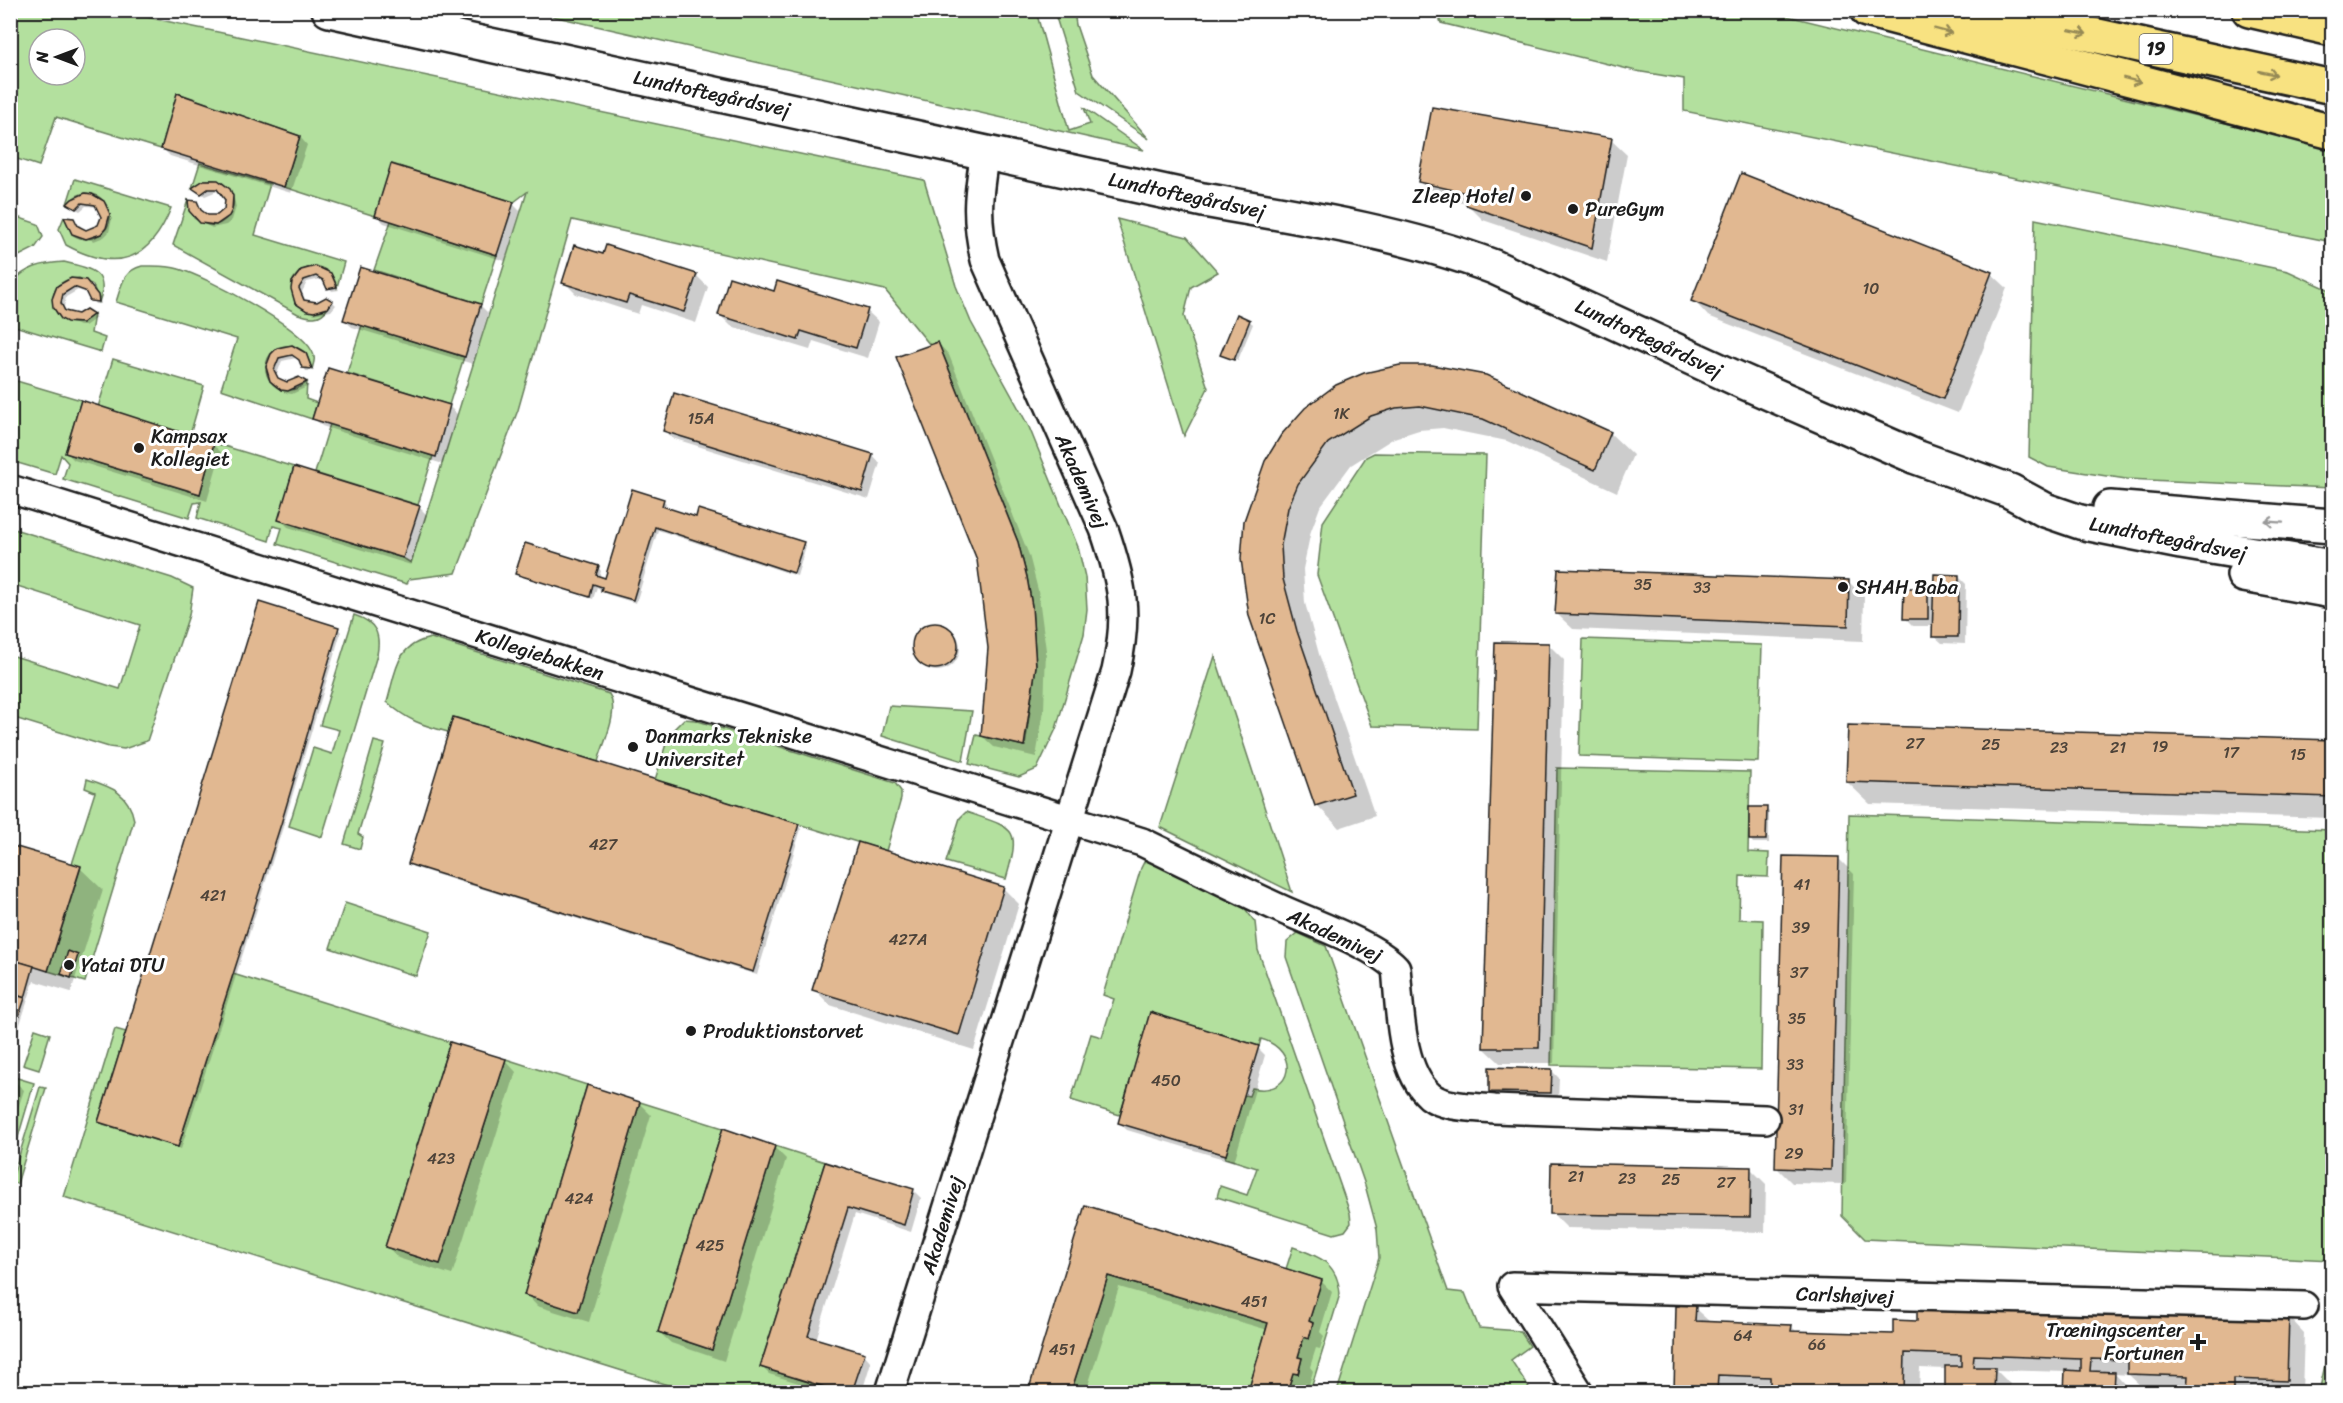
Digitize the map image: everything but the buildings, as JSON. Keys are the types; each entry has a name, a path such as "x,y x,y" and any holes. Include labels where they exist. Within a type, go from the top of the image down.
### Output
{"highway":[{"path":"1867,10 2332,132"},
{"name":"19","path":"1979,10 2332,87"},
{"path":"2249,10 2332,29"}],"street":[{"name":"Lundtoftegårdsvej","path":"328,10 1203,200 1347,225 1446,249 1494,267 1916,457 2010,491 2045,510 2080,522 2181,542 2332,567"},
{"name":"Akademivej","path":"890,1392 1116,671 1124,638 1125,608 1119,575 1104,529 985,260 978,229 977,202 985,152"},
{"name":"Kollegiebakken","path":"10,489 1070,818"},
{"name":"Lundtoftegårdsvej","path":"2010,491 2136,512 2332,526"},
{"path":"2080,522 2204,567 2332,591"},
{"name":"Akademivej","path":"1070,818 1142,842 1388,959 1396,968 1407,1061 1431,1096 1452,1104 1494,1109 1765,1119"},
{"name":"Carlshøjvej","path":"1579,1392 1512,1286 2304,1306"}],"green space":[{"path":"11,11 118,11 924,180 956,286 971,322 1029,427 1078,547 1085,577 1087,609 1084,634 1056,729 1037,769 1019,777 969,764 976,735 1025,746 1036,666 1032,606 1027,577 1018,542 938,342 930,345 885,290 572,220 518,410 456,573 409,579 407,584 277,544 282,528 273,526 269,541 197,518 201,502 194,503 189,518 63,479 68,463 61,455 55,474 11,461 10,379 81,400 65,453 200,494 214,443 294,467 279,520 403,558 411,563 527,192 514,202 392,164 375,216 284,187 300,136 178,93 161,149 56,117 39,166 11,157"},
{"path":"530,11 1036,11 1069,131 1090,124 1084,108 1144,150"},
{"path":"1054,11 1074,11 1076,25 1093,75 1149,139 1079,91"},
{"path":"1437,11 1767,11 2324,147 2332,150 2332,242 1684,111 1684,79 1636,71 1441,23"},
{"path":"200,163 270,184 255,235 344,262 337,287 329,273 316,267 303,270 292,282 295,303 310,311 328,308 322,315 311,317 298,314 173,245 188,200 194,218 203,224 220,223 229,216 233,207 233,198 229,189 222,183 213,180 203,181 192,188"},
{"path":"75,179 171,208 163,226 153,240 130,257 116,260 84,254 66,245 59,229 64,217 72,234 85,239 99,235 107,227 110,218 104,201 96,195 87,193 77,196 67,204"},
{"path":"11,215 38,224 43,237 35,248 11,260"},
{"path":"1117,219 1187,237 1218,272 1191,287 1184,316 1208,388 1184,436"},
{"path":"2035,219 2288,271 2332,291 2332,488 2126,479 2048,467 2029,457"},
{"path":"391,221 497,255 481,304 374,270"},
{"path":"64,262 89,269 100,277 102,292 99,302 93,285 79,278 64,281 56,289 53,299 60,317 69,322 81,322 94,314 91,333 105,338 101,352 11,325 11,284 16,278 35,267"},
{"path":"142,266 174,268 210,282 272,316 304,341 314,356 312,369 306,353 297,347 290,346 279,348 270,355 266,363 270,381 277,387 285,390 296,389 307,382 306,399 317,403 312,419 221,389 237,339 116,302 127,275"},
{"path":"362,325 464,357 449,405 347,373"},
{"path":"113,359 204,386 190,435 98,407"},
{"path":"330,424 433,456 418,505 315,473"},
{"path":"1374,453 1486,455 1477,729 1372,726 1317,575 1323,522 1366,457"},
{"path":"11,528 172,578 193,588 189,615 147,741 124,749 109,747 11,717 11,655 120,689 140,625 11,584"},
{"path":"354,615 367,621 375,630 378,641 377,655 322,837 289,826 313,748 332,754 339,730 320,725"},
{"path":"431,638 609,694 612,701 612,718 598,762 454,717 448,732 416,722 402,714 387,702 395,670 410,647"},
{"path":"1583,639 1762,645 1758,762 1579,756"},
{"path":"1215,656 1292,892 1160,827"},
{"path":"889,706 972,711 963,761 882,736"},
{"path":"684,719 695,720 895,783 901,791 901,799 886,851 655,780 669,734"},
{"path":"374,741 385,744 358,834 363,837 360,849 344,844"},
{"path":"1557,768 1750,772 1748,852 1769,853 1768,877 1740,876 1739,919 1763,920 1761,1069 1551,1065"},
{"path":"87,779 112,788 124,797 134,820 85,982 48,971 81,867 72,864 95,792 85,788"},
{"path":"966,812 995,822 1010,832 1013,849 1006,879 946,862 960,818"},
{"path":"1849,814 2332,830 2332,1260 1865,1239 1842,1216"},
{"path":"1147,856 1241,903 1255,922 1258,950 1350,1213 1351,1223 1345,1231 1334,1234 1217,1197 1220,1186 1247,1195 1257,1168 1225,1158 1244,1095 1249,1096 1252,1088 1266,1089 1277,1086 1284,1079 1287,1071 1286,1062 1282,1053 1274,1045 1261,1039 1259,1046 1151,1013 1120,1115 1071,1100 1091,1034 1102,1037 1114,999 1103,995 1141,868"},
{"path":"345,903 431,931 416,976 330,948"},
{"path":"1298,933 1326,946 1448,1291 1465,1293 1479,1328 1520,1331 1530,1346 1511,1360 1532,1392 1337,1392 1379,1258 1377,1229 1365,1185 1286,957 1287,942"},
{"path":"233,974 450,1042 385,1247 440,1264 506,1059 587,1085 524,1295 578,1311 640,1102 723,1128 658,1332 712,1350 775,1146 825,1162 760,1367 841,1392 690,1392 64,1197 115,1029 126,1032 98,1122 178,1147"},
{"path":"35,1029 50,1034 39,1070 23,1065"},
{"path":"14,1077 34,1083 11,1161 10,1086"},
{"path":"40,1087 46,1088 17,1184 11,1182"},
{"path":"1293,1247 1326,1262 1335,1275 1340,1294 1310,1392 1287,1392 1293,1373 1298,1374 1302,1358 1298,1357 1304,1337 1309,1338 1313,1323 1309,1321 1322,1280 1286,1269"},
{"path":"1108,1276 1268,1323 1248,1392 1071,1392"},
{"path":"2332,1334 2332,1392 2319,1392"}],"place":[{"name":"Zleep Hotel","path":"1526,196"},
{"name":"PureGym","path":"1573,209"},
{"name":"Kampsax Kollegiet","path":"139,448"},
{"name":"SHAH Baba","path":"1843,587"},
{"name":"Danmarks Tekniske Universitet","path":"633,747"},
{"name":"Yatai DTU","path":"69,965"},
{"name":"Produktionstorvet","path":"691,1031"},
{"name":"Træningscenter Fortunen","path":"2198,1342"}]}
